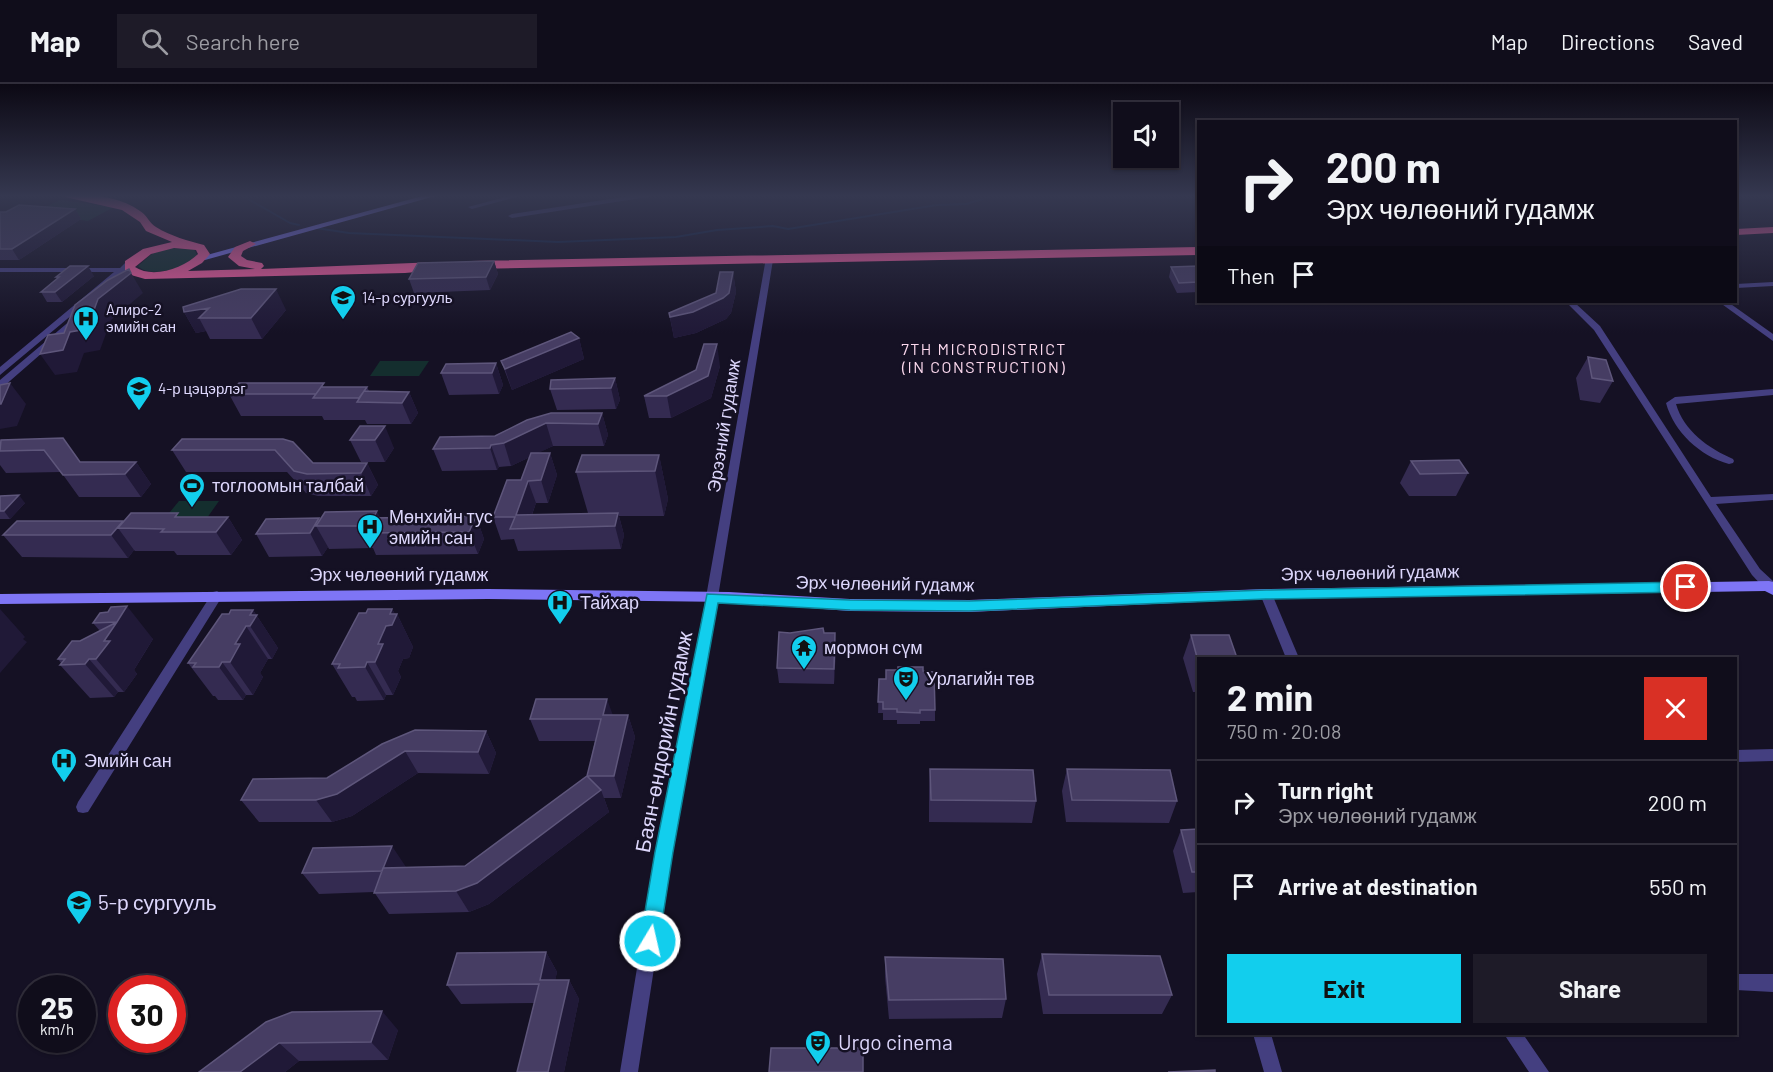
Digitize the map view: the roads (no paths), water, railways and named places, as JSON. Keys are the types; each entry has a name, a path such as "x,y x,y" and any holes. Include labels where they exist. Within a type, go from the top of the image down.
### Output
{"highway":[{"path":"143,241 130,262 131,271 150,275 405,269 425,266 1197,251"},
{"path":"175,241 198,252 218,266 258,267 407,262 425,266"},
{"path":"245,245 234,257 243,263 258,267"},
{"path":"130,262 165,246 198,252"},
{"path":"150,275 185,268 198,252"}],"main road":[{"path":"198,252 260,241"},
{"name":"Эрх чөлөөний гудамж","path":"0,599 488,594 712,597 850,605 969,606 1266,594 1772,587"}],"street":[{"name":"Эрээний гудамж","path":"712,597 769,260"},
{"path":"83,269 115,261 130,262"},
{"path":"0,270 83,269 130,262"},
{"path":"0,372 130,262"},
{"path":"0,385 111,288 150,275"},
{"path":"1737,285 1773,284"},
{"path":"1571,303 1597,328 1756,573 1772,587"},
{"path":"1724,303 1773,338"},
{"path":"1729,461 1715,456 1683,428 1675,418 1671,403 1675,400 1773,392"},
{"path":"1708,501 1773,497"},
{"path":"1266,594 1293,657"},
{"path":"83,807 217,595"},
{"name":"Баян-өндорийн гудамж","path":"629,1072 664,852 712,597"},
{"path":"1737,756 1773,755"},
{"path":"1737,982 1773,983"},
{"path":"1262,1035 1273,1072"},
{"path":"1514,1035 1540,1072"}],"waterway":[{"path":"537,241 579,241"}],"place":[{"name":"14-р сургууль","path":"343,321"},
{"name":"Aлирс-2 эмийн сан","path":"86,342"},
{"name":"4-р цэцэрлэг","path":"139,412"},
{"name":"тоглоомын талбай","path":"192,509"},
{"name":"Мөнхийн тус эмийн сан","path":"370,550"},
{"name":"Тайхар","path":"560,626"},
{"name":"мормон сүм","path":"804,671"},
{"name":"Урлагийн төв","path":"906,702"},
{"name":"Эмийн сан","path":"64,784"},
{"name":"5-р сургууль","path":"79,926"},
{"name":"Urgo cinema","path":"818,1066"}],"district":[{"name":"7TH MICRODISTRICT (IN CONSTRUCTION)","path":"984,358"}]}
